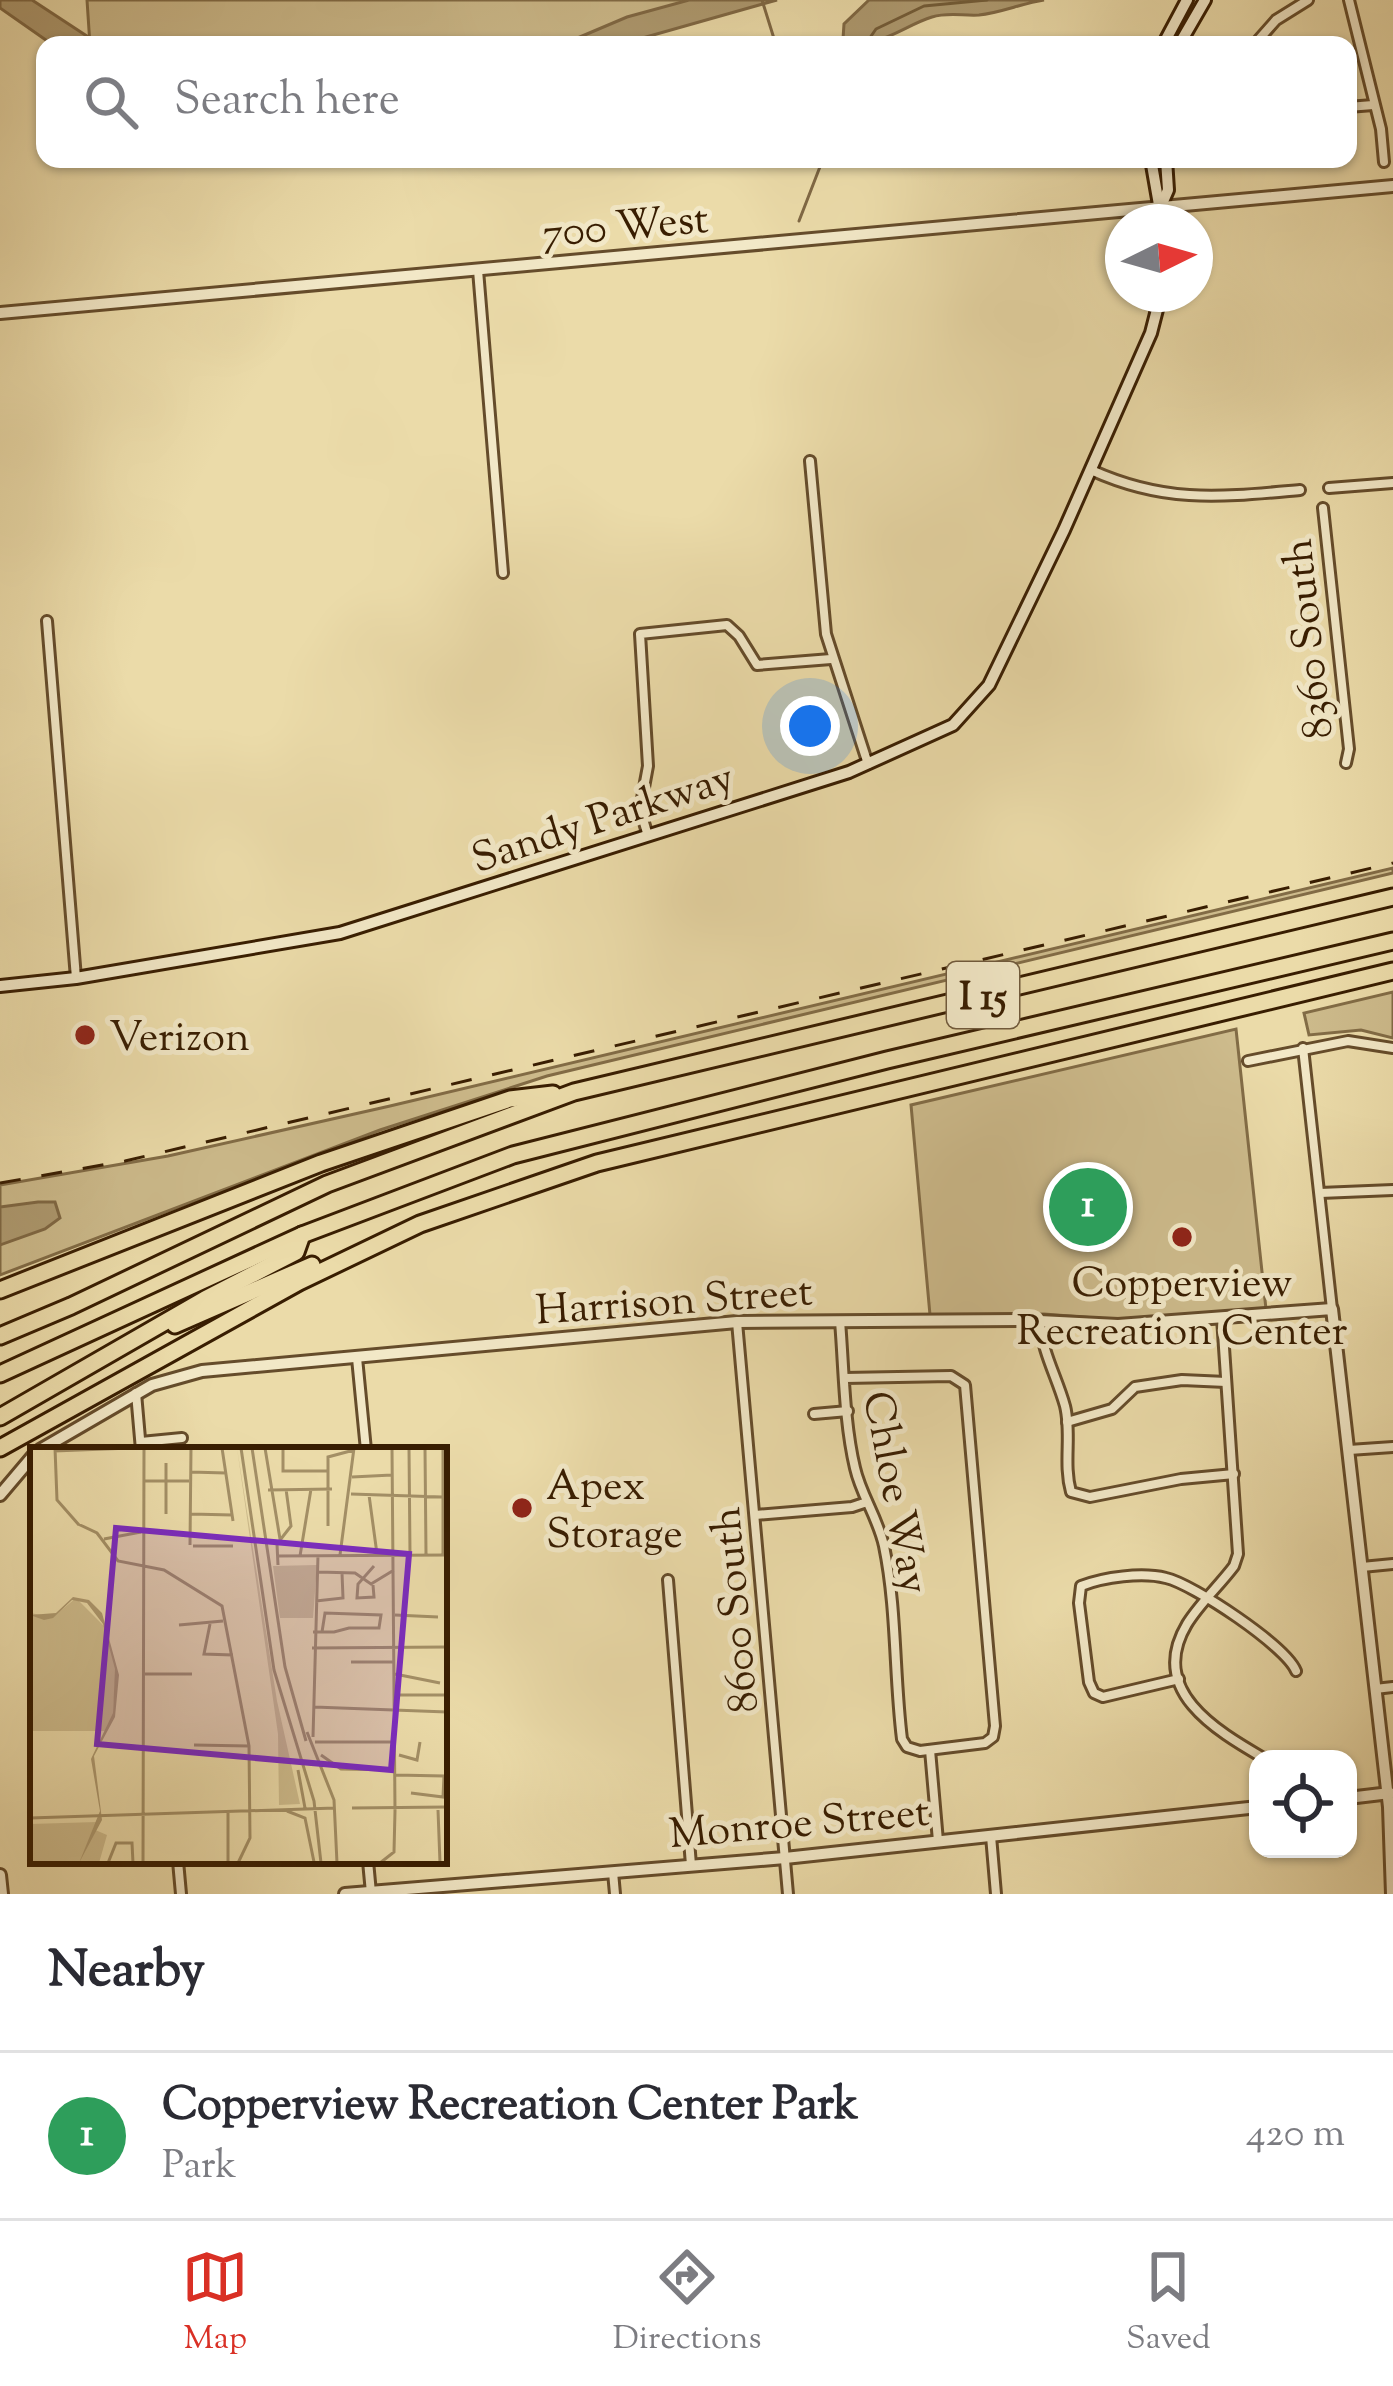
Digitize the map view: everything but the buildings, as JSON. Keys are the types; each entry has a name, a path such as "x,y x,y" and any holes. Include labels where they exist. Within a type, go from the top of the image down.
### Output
{"highway":[{"name":"I 15","path":"0,1336 327,1184 574,1092 1393,897"},
{"name":"I 15","path":"0,1374 302,1235 450,1177 583,1135 1393,941"},
{"path":"0,1448 257,1302 459,1209 597,1163 1393,971"},
{"path":"0,1290 321,1163 446,1119 510,1099 574,1092"},
{"path":"138,1337 196,1318 435,1212 459,1209"},
{"path":"0,1417 296,1252 302,1235"}],"street":[{"path":"1168,36 1187,0"},
{"path":"1184,36 1205,0"},
{"path":"1262,36 1276,20 1308,0"},
{"path":"1349,0 1357,36"},
{"path":"1357,37 1381,129 1384,162"},
{"path":"1357,106 1372,105"},
{"path":"1152,168 1160,204"},
{"path":"1162,204 1168,190 1167,168"},
{"name":"700 West","path":"1182,204 1393,186"},
{"name":"700 West","path":"0,313 1105,211"},
{"path":"478,270 503,573"},
{"name":"Sandy Parkway","path":"0,986 76,978 340,933 868,764 934,736 974,705 989,685 1091,470 1156,312"},
{"path":"810,461 831,658 868,764"},
{"path":"1091,470 1147,492 1186,497 1300,490"},
{"path":"1329,488 1393,482"},
{"name":"8360 South","path":"1323,508 1349,749 1346,763"},
{"path":"46,621 76,978"},
{"path":"648,836 640,809 648,766 640,634 727,625 757,665 831,658"},
{"path":"1248,1061 1348,1041 1393,1048"},
{"path":"1304,1048 1390,1793 1392,1894"},
{"path":"1320,1193 1393,1190"},
{"name":"Harrison Street","path":"45,1447 136,1393 186,1374 737,1322 1040,1320 1118,1325 1332,1309"},
{"path":"1222,1318 1238,1554 1234,1566 1183,1632 1177,1656 1179,1679 1189,1703 1207,1723 1250,1750"},
{"name":"Chloe Way","path":"840,1320 852,1455 884,1548 902,1739 907,1747 930,1750"},
{"path":"1040,1320 1042,1345 1067,1422 1066,1471 1072,1492 1090,1497 1234,1474"},
{"name":"8600 South","path":"737,1322 788,1894"},
{"path":"357,1358 365,1447"},
{"path":"845,1378 951,1376 962,1380 993,1737 985,1743 930,1750 938,1841"},
{"path":"1067,1422 1112,1409 1135,1387 1181,1380 1226,1382"},
{"path":"136,1393 141,1446 182,1438"},
{"path":"814,1414 848,1412"},
{"path":"1349,1450 1393,1447"},
{"path":"0,1495 30,1460"},
{"path":"755,1515 867,1502"},
{"path":"1361,1567 1393,1564"},
{"path":"1179,1679 1103,1697 1094,1693 1079,1603 1081,1586 1160,1576 1173,1580 1282,1648 1296,1671"},
{"path":"668,1580 691,1864"},
{"path":"1375,1688 1393,1687"},
{"path":"1357,1797 1390,1793"},
{"name":"Monroe Street","path":"345,1894 485,1888 613,1871 785,1858 1249,1809"},
{"path":"992,1836 996,1894"},
{"path":"178,1864 182,1894"},
{"path":"613,1871 615,1894"},
{"path":"0,1875 2,1894"}],"shaded area":[{"path":"87,0 718,0 604,36 89,36"},
{"path":"1393,868 1393,873 547,1076 380,1130 0,1275 0,1185 168,1156 390,1106"},
{"path":"1393,992 1393,1038 1361,1030 1309,1035 1304,1013"},
{"path":"1236,1029 1266,1309 1121,1320 1044,1314 930,1315 911,1105"}],"water":[{"path":"0,0 32,0 87,36 40,36 0,8"},
{"path":"689,0 777,0 650,36 582,36 627,17"},
{"path":"869,0 1044,0 987,14 938,16 889,36 843,36 844,24"},
{"path":"55,1202 60,1218 45,1229 0,1245 0,1207"}],"waterway":[{"path":"762,0 773,36"},
{"path":"799,221 820,168"}],"railway":[{"path":"0,1183 125,1161 1393,863"}],"place":[{"name":"Verizon","path":"85,1035"},
{"name":"Copperview Recreation Center Park","path":"1088,1207"},
{"name":"Copperview Recreation Center","path":"1182,1237"},
{"name":"Apex Storage","path":"522,1508"}]}
